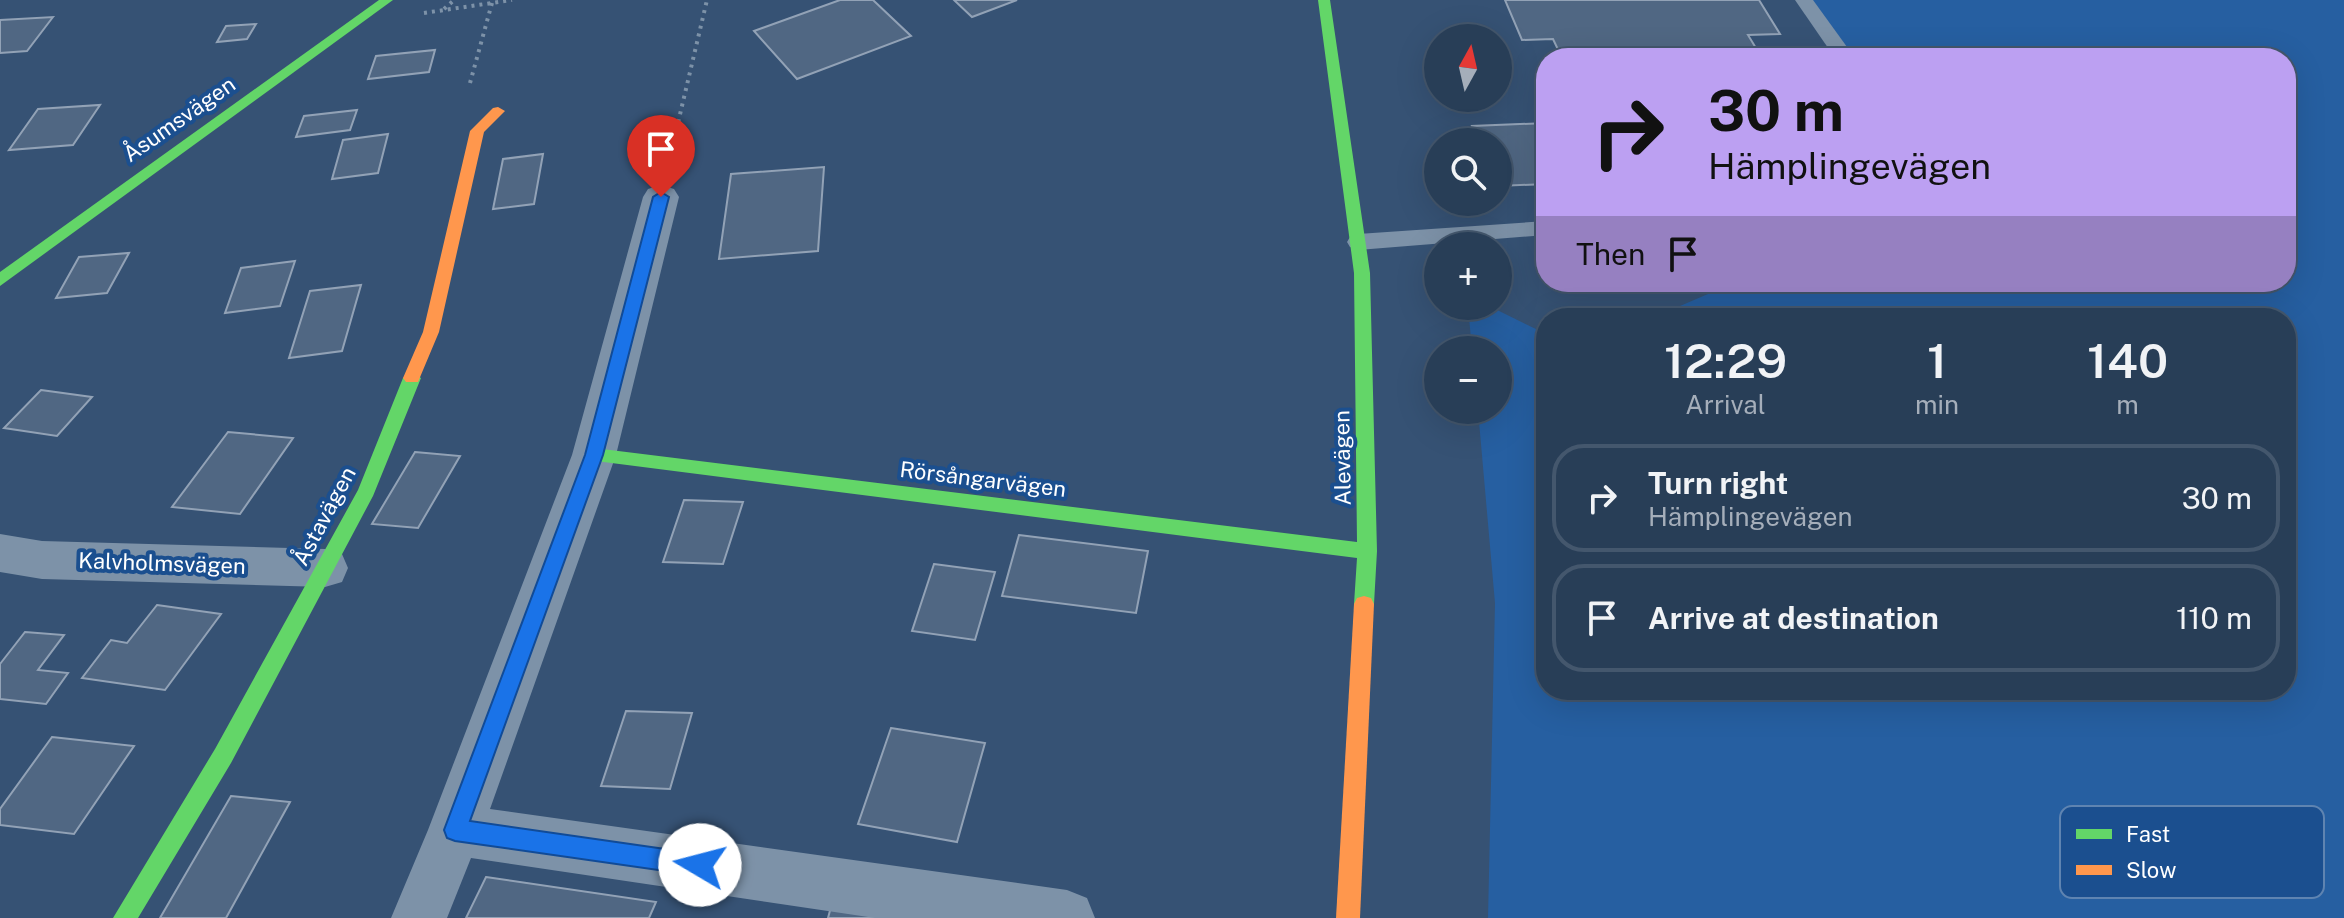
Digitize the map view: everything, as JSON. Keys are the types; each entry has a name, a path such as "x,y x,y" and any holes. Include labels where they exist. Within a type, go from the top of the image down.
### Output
{"street":[{"name":"Åsumsvägen","path":"0,280 387,0"},
{"name":"Alevägen","path":"1324,0 1362,273 1367,551 1348,918"},
{"name":"Åstavägen","path":"125,918 223,756 367,491 431,332 477,131 498,111"},
{"path":"419,918 455,830 594,455 661,197"},
{"name":"Rörsångarvägen","path":"594,455 1367,551"},
{"name":"Kalvholmsvägen","path":"0,553 42,560 325,568"},
{"path":"455,830 1067,918"}],"lane":[{"path":"1804,0 1838,48"},
{"path":"1358,242 1536,229"}],"path":[{"path":"443,10 454,0"},
{"path":"661,197 707,0"},
{"path":"467,93 492,3"}],"shaded area":[{"path":"1804,0 2344,0 2344,918 1488,918 1495,603 1479,424 1512,424 1512,336 1471,336 1469,320 1512,320 1512,317 1536,329 1536,700 2296,700 2296,308 1675,308 1713,292 2296,292 2296,48 1838,48"}],"building":[{"path":"840,0 873,0 911,36 797,79 754,31"},
{"path":"954,0 1017,0 972,17"},
{"path":"1505,0 1759,0 1780,34 1748,35 1756,48 1557,48 1553,39 1522,40"},
{"path":"53,17 27,51 0,53 0,20"},
{"path":"256,24 247,39 217,42 226,26"},
{"path":"435,50 429,72 368,79 376,56"},
{"path":"100,105 73,145 9,150 38,109"},
{"path":"357,110 350,130 296,137 304,116"},
{"path":"1536,123 1536,184 1512,185 1512,128 1473,128"},
{"path":"388,134 378,173 332,179 343,140"},
{"path":"543,154 534,204 493,209 503,159"},
{"path":"824,167 818,251 719,259 731,174"},
{"path":"129,253 107,293 56,298 79,257"},
{"path":"295,261 280,306 225,313 241,268"},
{"path":"361,285 342,351 289,358 310,291"},
{"path":"41,390 92,397 57,436 4,428"},
{"path":"228,432 293,438 240,514 172,507"},
{"path":"415,452 460,456 418,528 372,524"},
{"path":"684,500 743,502 723,564 663,562"},
{"path":"1019,535 1148,551 1136,613 1002,596"},
{"path":"934,564 995,572 975,640 912,631"},
{"path":"157,605 221,614 165,690 82,678 111,640 127,643"},
{"path":"25,632 64,635 38,670 68,673 46,704 0,699 0,664"},
{"path":"626,711 692,713 670,789 601,786"},
{"path":"891,728 985,743 957,842 858,824"},
{"path":"52,737 134,746 74,834 0,825 0,809"},
{"path":"231,796 290,802 226,918 160,918"},
{"path":"486,877 656,902 649,918 466,918"},
{"path":"832,903 944,918 828,918"}],"traffic: fast":[{"path":"0,280 387,0"},
{"path":"1324,0 1362,273 1367,551 1364,604"},
{"path":"125,918 223,756 367,491 412,378"},
{"path":"594,455 1367,551"}],"traffic: slow":[{"path":"412,378 431,332 477,131 498,111"},
{"path":"1348,918 1364,604"}],"route":[{"path":"661,197 594,455 455,830 700,865"}]}
